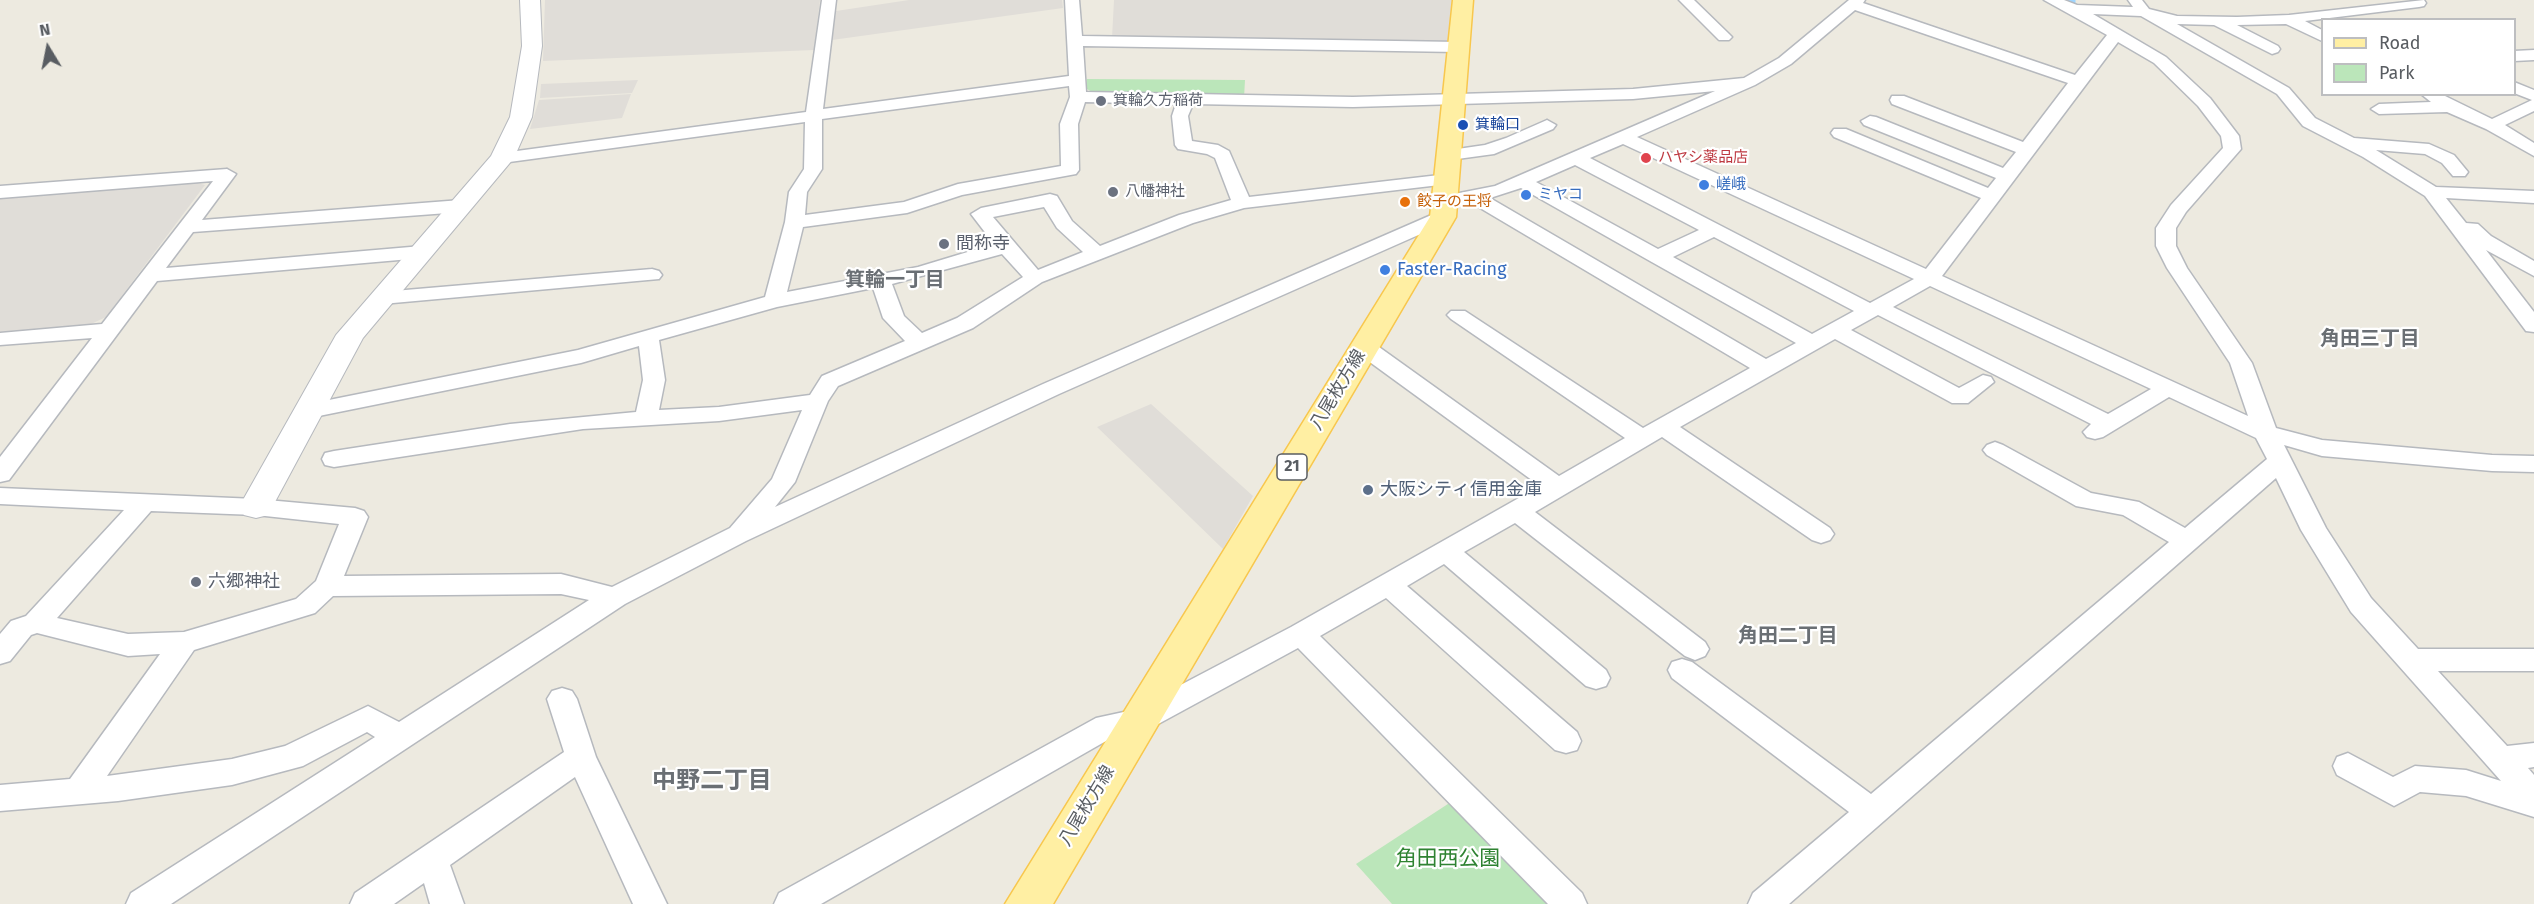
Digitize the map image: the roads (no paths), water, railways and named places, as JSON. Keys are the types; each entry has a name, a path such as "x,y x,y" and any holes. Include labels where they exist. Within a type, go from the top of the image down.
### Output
{"main road":[{"name":"八尾枚方線","path":"1028,904 1364,347 1452,190 1454,99 1463,0"}],"street":[{"path":"256,507 350,335 502,158 521,117 532,46 530,0"},
{"path":"774,301 795,222 798,192 813,169 814,115 829,0"},
{"path":"795,222 907,207 958,190 1070,170 1068,124 1077,88 1072,0"},
{"path":"1686,0 1724,37"},
{"path":"2051,0 2074,9 2160,60 2204,102 2230,136 2232,148 2178,209 2166,228 2166,246 2177,268 2241,363 2266,433 2314,530 2361,605 2534,796"},
{"path":"2354,0 2389,18"},
{"path":"737,535 783,482 818,402 830,381 965,323 1035,278 1186,219 1242,203 1452,190 1500,191 1746,83 1785,61 1855,2 2078,81"},
{"path":"2074,9 2139,6 2177,20 2290,12 2311,15 2419,3"},
{"path":"2139,6 2283,91 2309,122 2369,153 2435,192 2484,240 2534,270"},
{"path":"2290,12 2321,35"},
{"path":"2213,19 2272,49"},
{"path":"791,904 1107,726 1139,721 1300,634 1766,368 1930,278 2078,81 2117,33"},
{"path":"1074,41 1458,47"},
{"path":"2516,56 2534,55"},
{"path":"502,158 814,115 1077,88 1186,100 1454,99 1633,94 1746,83"},
{"path":"2516,88 2534,96"},
{"path":"2432,96 2448,107 2492,125 2534,151"},
{"path":"1186,100 1180,116 1184,145 1212,149 1223,155 1242,203"},
{"path":"1899,100 2027,150"},
{"path":"2492,125 2534,105"},
{"path":"2379,109 2448,107"},
{"path":"1870,121 2007,176"},
{"path":"143,904 615,597 737,535 1051,389 1452,190 1488,150 1512,142 1547,125"},
{"path":"1840,134 1992,196"},
{"path":"1625,138 2266,433 2322,448 2492,463 2534,464"},
{"path":"2347,143 2429,149 2448,159 2459,172"},
{"path":"1576,159 1874,309 2102,429 2167,389"},
{"path":"0,192 227,174 153,275 108,330 0,474"},
{"path":"1523,182 1812,343"},
{"path":"1452,190 1766,368"},
{"path":"2435,192 2534,197"},
{"path":"2435,192 2534,326"},
{"path":"1035,278 1006,247 981,214 1050,200 1064,224 1098,255"},
{"path":"189,227 461,206"},
{"path":"1657,256 1714,230"},
{"path":"309,411 580,356 774,301 921,272 1006,247"},
{"path":"153,275 423,252"},
{"path":"382,298 652,275"},
{"path":"880,279 894,318 919,342"},
{"path":"1458,315 1821,534"},
{"path":"0,339 108,330"},
{"path":"1835,330 1960,398 1983,382"},
{"path":"646,418 654,380 648,336"},
{"path":"1364,347 1558,487"},
{"path":"334,459 510,431 646,418 719,414 818,402"},
{"path":"1995,450 2085,500 2130,508 2187,541"},
{"path":"1765,904 2281,460"},
{"path":"0,496 256,507 356,517 327,586 305,606 184,642 128,645 36,623"},
{"path":"0,653 21,628 36,623 147,501"},
{"path":"1517,511 1872,812"},
{"path":"1446,551 1596,678"},
{"path":"327,586 561,584 615,597"},
{"path":"1388,584 1566,741"},
{"path":"1300,634 1570,904"},
{"path":"79,791 184,642"},
{"path":"2410,660 2534,660"},
{"path":"562,699 581,757 650,904"},
{"path":"0,798 79,791 232,772 292,757 369,718 400,738"},
{"path":"2500,759 2534,755"},
{"path":"367,904 581,757"},
{"path":"2348,766 2394,793 2415,780 2466,783 2534,804"},
{"path":"432,859 447,904"}],"waterway":[{"path":"2067,0 2073,3 2073,0"}],"place":[{"name":"箕輪久方稲荷","path":"1101,101"},
{"name":"箕輪口","path":"1463,125"},
{"name":"ハヤシ薬品店","path":"1646,158"},
{"name":"嵯峨","path":"1704,185"},
{"name":"八幡神社","path":"1113,192"},
{"name":"ミヤコ","path":"1526,195"},
{"name":"餃子の王将","path":"1405,202"},
{"name":"間称寺","path":"944,244"},
{"name":"Faster-Racing","path":"1385,270"},
{"name":"大阪シティ信用金庫","path":"1368,490"},
{"name":"六郷神社","path":"196,582"}],"district":[{"name":"箕輪一丁目","path":"895,280"},
{"name":"角田三丁目","path":"2370,339"},
{"name":"角田二丁目","path":"1788,636"},
{"name":"中野二丁目","path":"712,781"}],"park label":[{"name":"角田西公園","path":"1448,859"}]}
